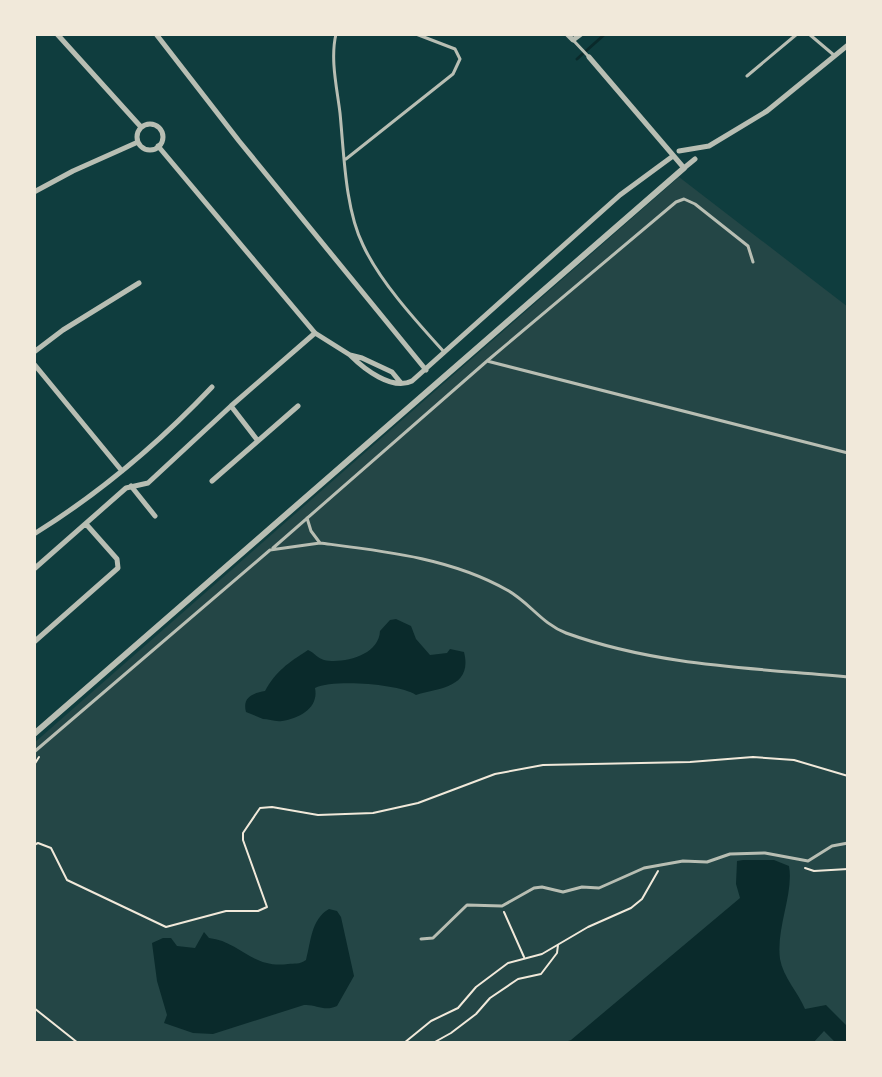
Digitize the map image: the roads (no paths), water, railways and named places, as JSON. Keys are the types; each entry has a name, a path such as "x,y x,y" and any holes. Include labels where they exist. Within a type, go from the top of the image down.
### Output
{"street":[{"path":"57,34 141,127"},
{"path":"156,34 424,372"},
{"path":"567,34 573,40 581,34"},
{"path":"679,151 709,146 767,111 848,45"},
{"path":"589,57 684,168"},
{"path":"149,124 160,129 163,137 158,146 148,150 138,142 137,134 141,127 149,124"},
{"path":"34,192 138,142"},
{"path":"158,146 315,333 386,380 402,384 424,372 620,195 673,156"},
{"path":"34,734 695,159"},
{"path":"34,352 63,330 139,283"},
{"path":"34,569 131,486 148,483 315,333"},
{"path":"34,364 122,471"},
{"path":"34,534 151,448 212,387"},
{"path":"231,406 258,441"},
{"path":"212,481 298,406"},
{"path":"131,486 155,516"},
{"path":"34,642 118,568 117,559 86,524"}],"lane":[{"path":"336,34 333,54 347,187 363,245 411,316 444,352"},
{"path":"346,159 458,67 460,59 455,49 416,34"},
{"path":"747,76 797,34"},
{"path":"809,34 835,56"},
{"path":"573,40 589,57"},
{"path":"34,752 676,202 684,199 695,204 748,246 753,262"},
{"path":"487,361 848,453"},
{"path":"307,518 311,531 320,543"},
{"path":"270,550 320,543 408,555 508,590 562,631 641,655 848,677"},
{"path":"421,939 433,938 467,905 502,906 534,888 563,892 582,887 599,888 644,868 683,861 707,862 741,853 765,853 808,861 832,846 848,843"}],"waterway":[{"path":"577,59 605,34"}]}
